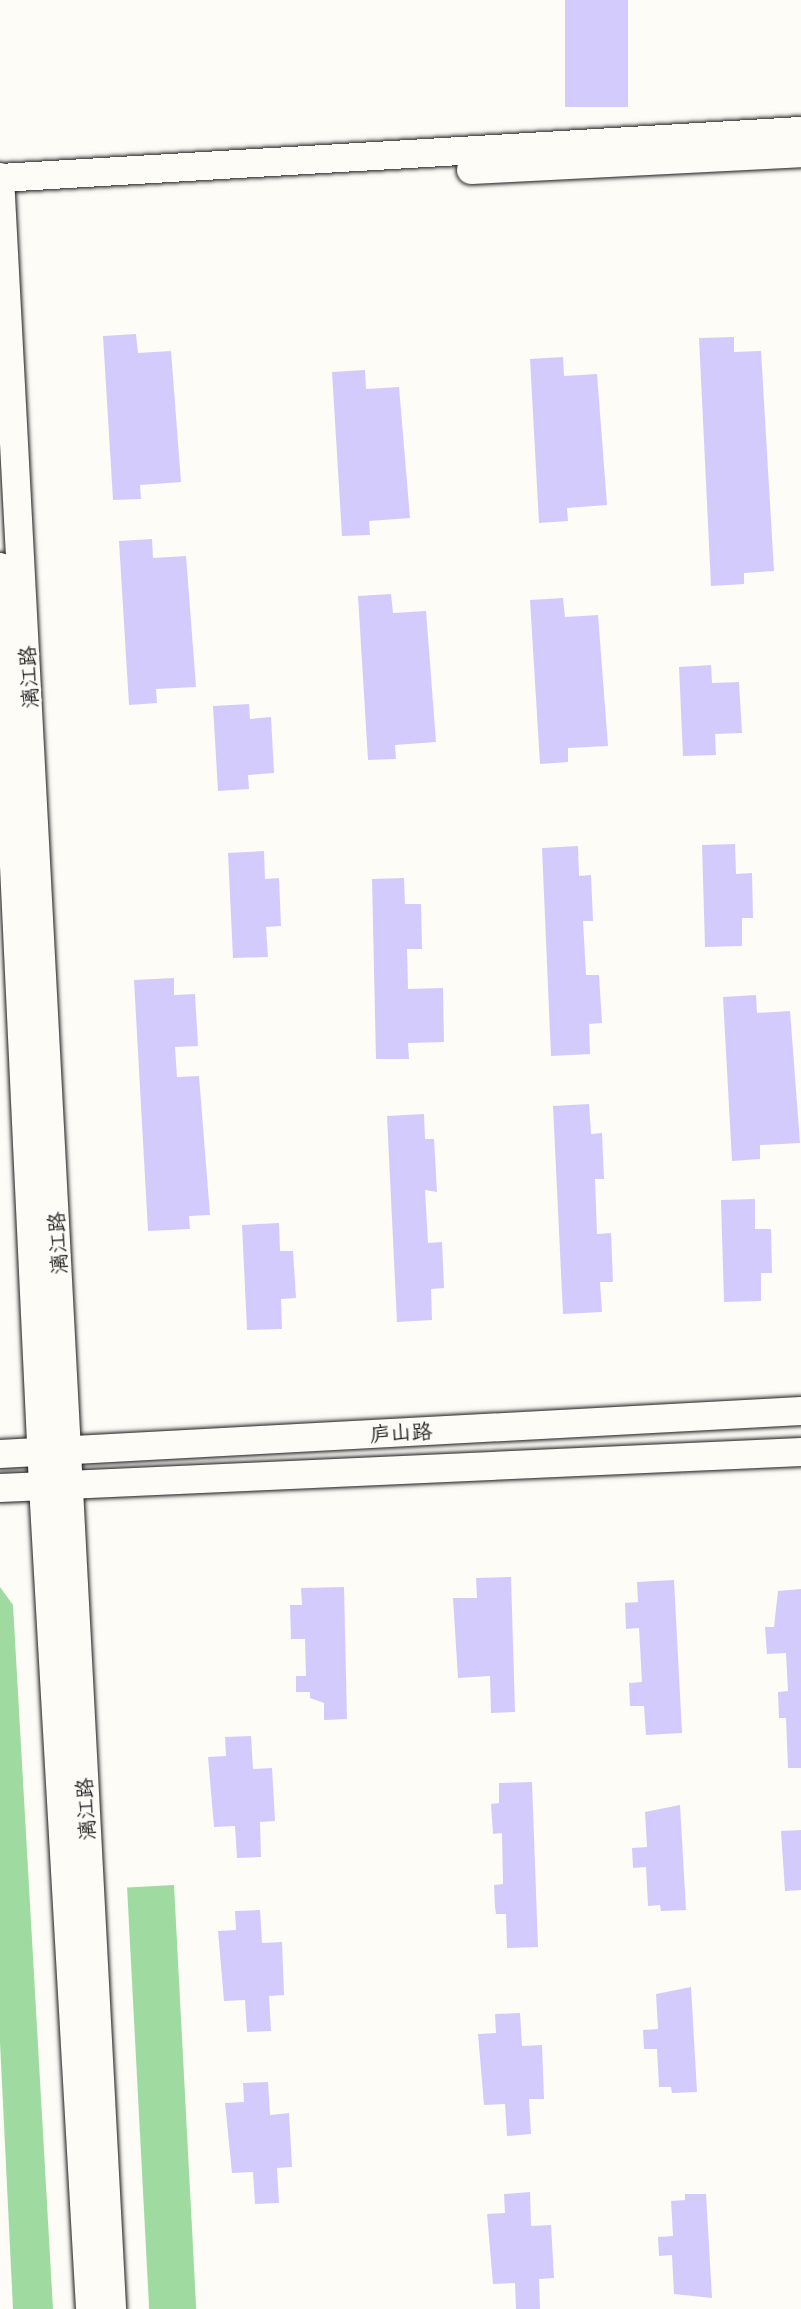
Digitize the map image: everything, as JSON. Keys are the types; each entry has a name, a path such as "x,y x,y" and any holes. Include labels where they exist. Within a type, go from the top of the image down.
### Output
{"street":[{"path":"0,184 801,131"},
{"path":"0,184 801,153"},
{"name":"漓江路","path":"0,184 90,2309"},
{"name":"漓江路","path":"0,567 55,1451"},
{"name":"庐山路","path":"0,1454 801,1411"},
{"name":"庐山路","path":"0,1488 801,1452"},
{"name":"漓江路","path":"56,1486 112,2309"}],"green space":[{"path":"0,1587 13,1605 53,2309 13,2309 0,2042"},
{"path":"174,1885 196,2309 149,2309 127,1887"}],"building":[{"path":"565,0 628,0 628,107 565,107"},
{"path":"136,334 138,353 171,351 181,482 140,485 141,499 113,500 103,336"},
{"path":"734,337 734,352 761,351 774,571 744,573 744,584 711,586 699,338"},
{"path":"563,357 564,376 597,374 607,505 567,508 568,521 539,523 530,359"},
{"path":"365,370 366,389 399,387 410,518 369,521 370,535 342,536 332,372"},
{"path":"152,539 153,558 186,556 196,687 156,689 157,703 129,705 119,541"},
{"path":"391,594 393,613 426,611 436,742 395,745 396,759 368,760 358,596"},
{"path":"563,598 565,617 598,615 608,746 568,748 568,762 540,764 530,600"},
{"path":"711,665 712,683 739,682 742,733 715,734 716,755 683,756 679,667"},
{"path":"249,704 250,719 271,717 274,773 248,775 249,789 218,791 213,706"},
{"path":"735,844 736,874 752,873 753,918 742,918 742,946 705,947 702,845"},
{"path":"578,846 579,876 591,875 593,921 583,921 586,975 599,975 602,1023 589,1024 590,1054 551,1056 542,848"},
{"path":"264,851 265,879 279,878 281,926 266,927 268,957 233,958 228,853"},
{"path":"404,878 405,904 421,904 422,949 407,949 408,989 443,988 444,1042 408,1043 409,1059 376,1059 372,879"},
{"path":"174,978 174,995 195,994 198,1046 175,1047 177,1077 199,1076 210,1215 189,1216 190,1229 148,1231 134,980"},
{"path":"756,995 757,1013 790,1011 800,1143 760,1145 760,1159 732,1161 723,997"},
{"path":"589,1104 591,1134 602,1133 604,1179 595,1179 597,1234 611,1233 613,1282 600,1282 602,1312 563,1314 553,1106"},
{"path":"424,1114 425,1139 434,1139 437,1192 425,1190 428,1243 442,1242 444,1288 431,1289 432,1320 397,1322 387,1116"},
{"path":"755,1199 755,1229 771,1229 772,1273 761,1273 761,1301 724,1302 721,1200"},
{"path":"279,1223 280,1251 293,1251 296,1298 281,1299 282,1329 247,1330 242,1225"},
{"path":"511,1577 515,1712 491,1713 490,1676 458,1678 453,1598 477,1598 476,1578"},
{"path":"674,1580 682,1733 646,1735 644,1706 630,1706 629,1683 642,1682 639,1628 626,1629 625,1603 638,1602 637,1582"},
{"path":"344,1587 347,1719 324,1720 324,1703 310,1698 310,1692 296,1692 296,1676 306,1676 305,1639 291,1639 290,1605 302,1605 301,1588"},
{"path":"801,1589 801,1768 788,1768 786,1718 779,1718 778,1692 788,1691 786,1653 767,1654 765,1627 774,1627 778,1591"},
{"path":"251,1736 253,1769 272,1768 275,1821 260,1822 261,1857 237,1858 235,1826 214,1827 208,1757 226,1756 225,1737"},
{"path":"532,1782 538,1947 507,1948 506,1914 496,1914 494,1885 503,1884 502,1833 493,1834 491,1804 499,1803 499,1783"},
{"path":"680,1805 686,1910 661,1911 660,1905 648,1906 646,1867 633,1868 632,1848 647,1847 645,1812"},
{"path":"801,1830 801,1890 785,1891 781,1831"},
{"path":"260,1910 262,1943 282,1942 284,1995 269,1996 271,2031 247,2032 245,2000 224,2001 218,1931 236,1930 235,1911"},
{"path":"691,1987 697,2092 672,2093 671,2087 659,2087 657,2049 644,2049 643,2030 658,2029 656,1994"},
{"path":"520,2013 522,2046 542,2045 544,2099 529,2099 531,2134 507,2136 505,2104 484,2105 478,2034 496,2033 495,2014"},
{"path":"268,2082 270,2115 289,2113 292,2167 277,2168 279,2203 255,2204 253,2172 232,2173 225,2103 244,2102 243,2083"},
{"path":"530,2192 531,2226 551,2225 554,2278 539,2279 540,2309 516,2309 515,2283 493,2284 487,2214 505,2213 504,2194"},
{"path":"685,2194 706,2194 712,2298 674,2294 672,2255 659,2256 658,2237 673,2236 671,2201 685,2200"}]}
